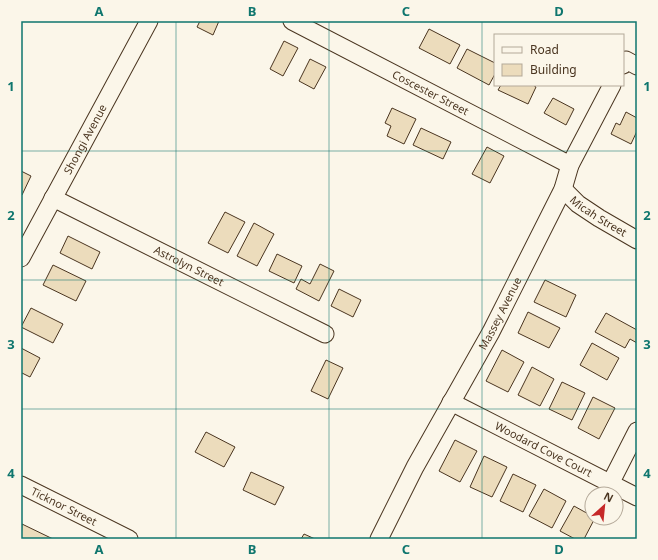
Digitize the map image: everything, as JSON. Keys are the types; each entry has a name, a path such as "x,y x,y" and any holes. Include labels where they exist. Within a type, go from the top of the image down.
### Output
{"street":[{"name":"Shongi Avenue","path":"21,258 149,21"},
{"name":"Coscester Street","path":"292,21 570,165"},
{"name":"Massey Avenue","path":"379,539 415,467 491,332 563,189 570,165 611,86"},
{"name":"Micah Street","path":"563,189 578,204 637,240"},
{"name":"Astrolyn Street","path":"53,198 325,334"},
{"name":"Woodard Cove Court","path":"451,402 637,497"},
{"path":"610,484 637,431"},
{"name":"Ticknor Street","path":"21,485 129,539"}],"building":[{"path":"200,21 219,21 213,35 197,27"},
{"path":"429,29 460,45 450,64 419,48"},
{"path":"284,41 298,48 283,76 270,69"},
{"path":"467,49 494,62 494,76 489,85 457,68"},
{"path":"310,59 326,67 314,89 299,81"},
{"path":"500,86 536,87 528,104 498,90"},
{"path":"553,98 574,109 566,125 544,113"},
{"path":"392,108 416,119 404,144 387,136 391,126 385,123"},
{"path":"626,112 637,118 637,131 631,144 611,134 616,123 620,125"},
{"path":"421,128 451,142 443,159 413,145"},
{"path":"487,147 504,156 490,183 472,174"},
{"path":"21,171 31,176 22,195 21,195"},
{"path":"225,212 245,222 228,253 208,243"},
{"path":"254,223 274,234 257,266 237,256"},
{"path":"68,236 100,252 92,269 60,253"},
{"path":"277,254 302,266 294,283 269,271"},
{"path":"320,264 334,271 319,301 296,289 301,279 310,284"},
{"path":"53,265 86,281 76,301 43,285"},
{"path":"545,280 576,295 566,317 534,302"},
{"path":"339,289 361,300 353,317 331,306"},
{"path":"31,308 63,324 53,343 21,327"},
{"path":"528,312 560,328 549,348 518,333"},
{"path":"606,313 637,330 637,343 630,339 625,348 595,332"},
{"path":"592,343 619,358 607,380 580,365"},
{"path":"21,348 40,358 30,377 22,373 21,375"},
{"path":"502,350 524,362 508,392 486,381"},
{"path":"326,360 343,368 328,399 311,391"},
{"path":"532,367 554,379 540,406 518,395"},
{"path":"562,382 585,393 572,420 549,409"},
{"path":"593,397 615,408 599,439 578,428"},
{"path":"206,432 235,447 224,467 195,452"},
{"path":"455,440 477,451 460,482 439,471"},
{"path":"484,456 507,467 492,497 470,487"},
{"path":"251,472 284,487 275,505 243,490"},
{"path":"513,474 536,485 523,512 500,501"},
{"path":"544,489 566,501 552,528 529,516"},
{"path":"574,506 584,512 584,526 591,526 584,539 575,539 560,531"},
{"path":"22,524 53,539 21,539"},
{"path":"304,534 315,539 301,539"}]}
